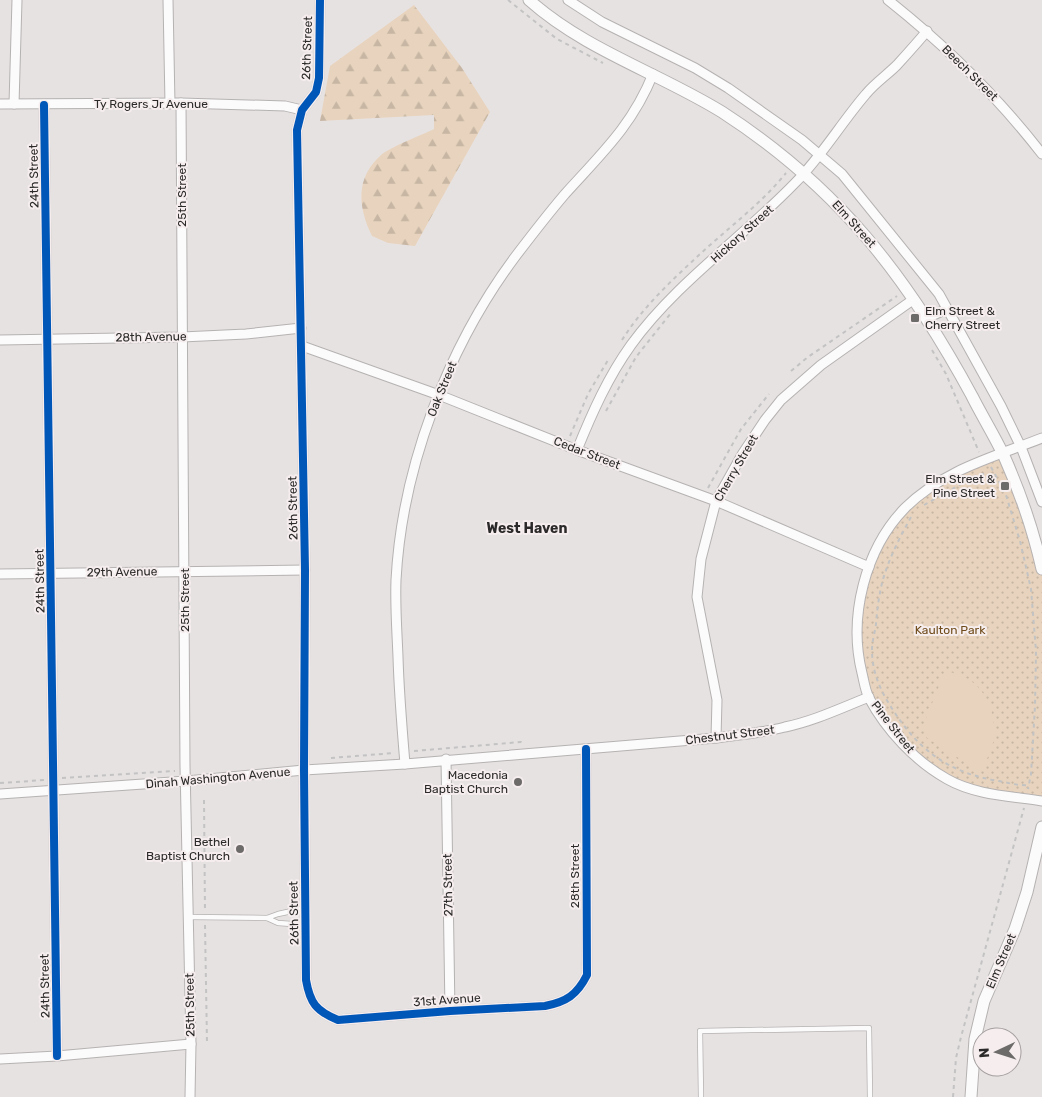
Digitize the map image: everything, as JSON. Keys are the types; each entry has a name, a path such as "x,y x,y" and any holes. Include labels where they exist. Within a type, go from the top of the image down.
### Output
{"street":[{"path":"14,104 17,0"},
{"path":"168,0 170,104"},
{"name":"26th Street","path":"320,0 319,78 316,92 302,110 297,130 305,570 306,980 308,993 314,1006 325,1015"},
{"name":"Elm Street","path":"529,0 566,28 653,74 752,132 804,173 857,225 882,255 927,318 947,350 1003,454 1022,499 1042,569"},
{"name":"Elm Street","path":"568,0 602,22 695,68 728,88 802,139 850,183 932,283 1001,406 1021,446 1042,502"},
{"name":"Beech Street","path":"888,0 927,31 981,82 1024,130 1042,154"},
{"name":"Hickory Street","path":"577,450 606,385 649,322 686,284 762,216 804,173 868,92 904,58 927,31"},
{"name":"Oak Street","path":"405,764 399,694 396,579 407,502 427,426 461,343 494,287 565,195 617,138 639,105 653,74"},
{"name":"Ty Rogers Jr Avenue","path":"0,104 181,103 285,106 302,110"},
{"name":"25th Street","path":"181,103 190,1097"},
{"name":"24th Street","path":"44,105 57,1056"},
{"name":"Cherry Street","path":"716,738 716,700 697,597 701,559 716,501 743,452 765,420 790,390 821,365 914,299"},
{"path":"927,318 947,309"},
{"name":"28th Avenue","path":"0,340 182,337 246,334 301,328"},
{"name":"Cedar Street","path":"302,346 439,395 577,450 716,501 870,567"},
{"name":"Pine Street","path":"1042,438 987,459 937,482 907,507 882,537 870,567 859,610 857,636 859,661 869,697 882,718 908,749 926,765 947,779 979,791 1042,801"},
{"name":"29th Avenue","path":"0,574 305,570"},
{"name":"Chestnut Street","path":"586,749 716,738 762,732 787,727 823,716 869,697"},
{"name":"Dinah Washington Avenue","path":"0,794 586,749"},
{"name":"28th Street","path":"570,997 580,988 587,975 586,749"},
{"name":"27th Street","path":"446,759 450,1010"},
{"name":"Elm Street","path":"972,1097 975,1039 984,1001 1015,929 1028,892 1042,827"},
{"name":"31st Avenue","path":"325,1015 338,1020 450,1010 545,1006 558,1003 570,997"},
{"path":"0,1059 190,1044"}],"lane":[{"path":"188,917 267,918 306,908"},
{"path":"267,918 278,923 306,926"},
{"path":"701,1097 700,1031 869,1028 870,1097"}],"path":[{"path":"791,371 808,357 898,296"},
{"path":"605,411 636,357 674,311"},
{"path":"703,496 741,429 769,394"},
{"path":"953,1097 956,1058 961,1037 1029,785 1035,706 1036,651 1031,589 1006,495 987,459"},
{"path":"924,506 977,475 984,474 997,477"},
{"path":"912,516 888,565 879,599 872,650 876,679 881,692 902,724 940,760 964,773 979,778 1029,785"}],"green space":[{"path":"414,5 462,68 490,112 415,246 388,243 372,236 362,204 363,183 367,173 381,155 391,148 434,129 434,115 320,121 330,66"},
{"name":"Kaulton Park","path":"1003,454 1042,569 1042,801 971,789 916,757 869,697 857,623 877,548 926,489"},
{"path":"945,671 958,674 970,680 978,687 989,705 994,725 994,736 990,753 979,771 927,738 924,728 925,721"}],"cycle path":[{"path":"320,0 319,78 316,92 302,110 297,130 305,570 306,980 315,1005 324,1013 338,1020 545,1006 565,1000 575,993 587,975 586,749"},
{"path":"44,105 57,1056"}],"place":[{"name":"Elm Street & Cherry Street","path":"915,318"},
{"name":"Elm Street & Pine Street","path":"1005,486"},
{"name":"Macedonia Baptist Church","path":"518,782"},
{"name":"Bethel Baptist Church","path":"240,849"}],"district":[{"name":"West Haven","path":"527,528"}]}
